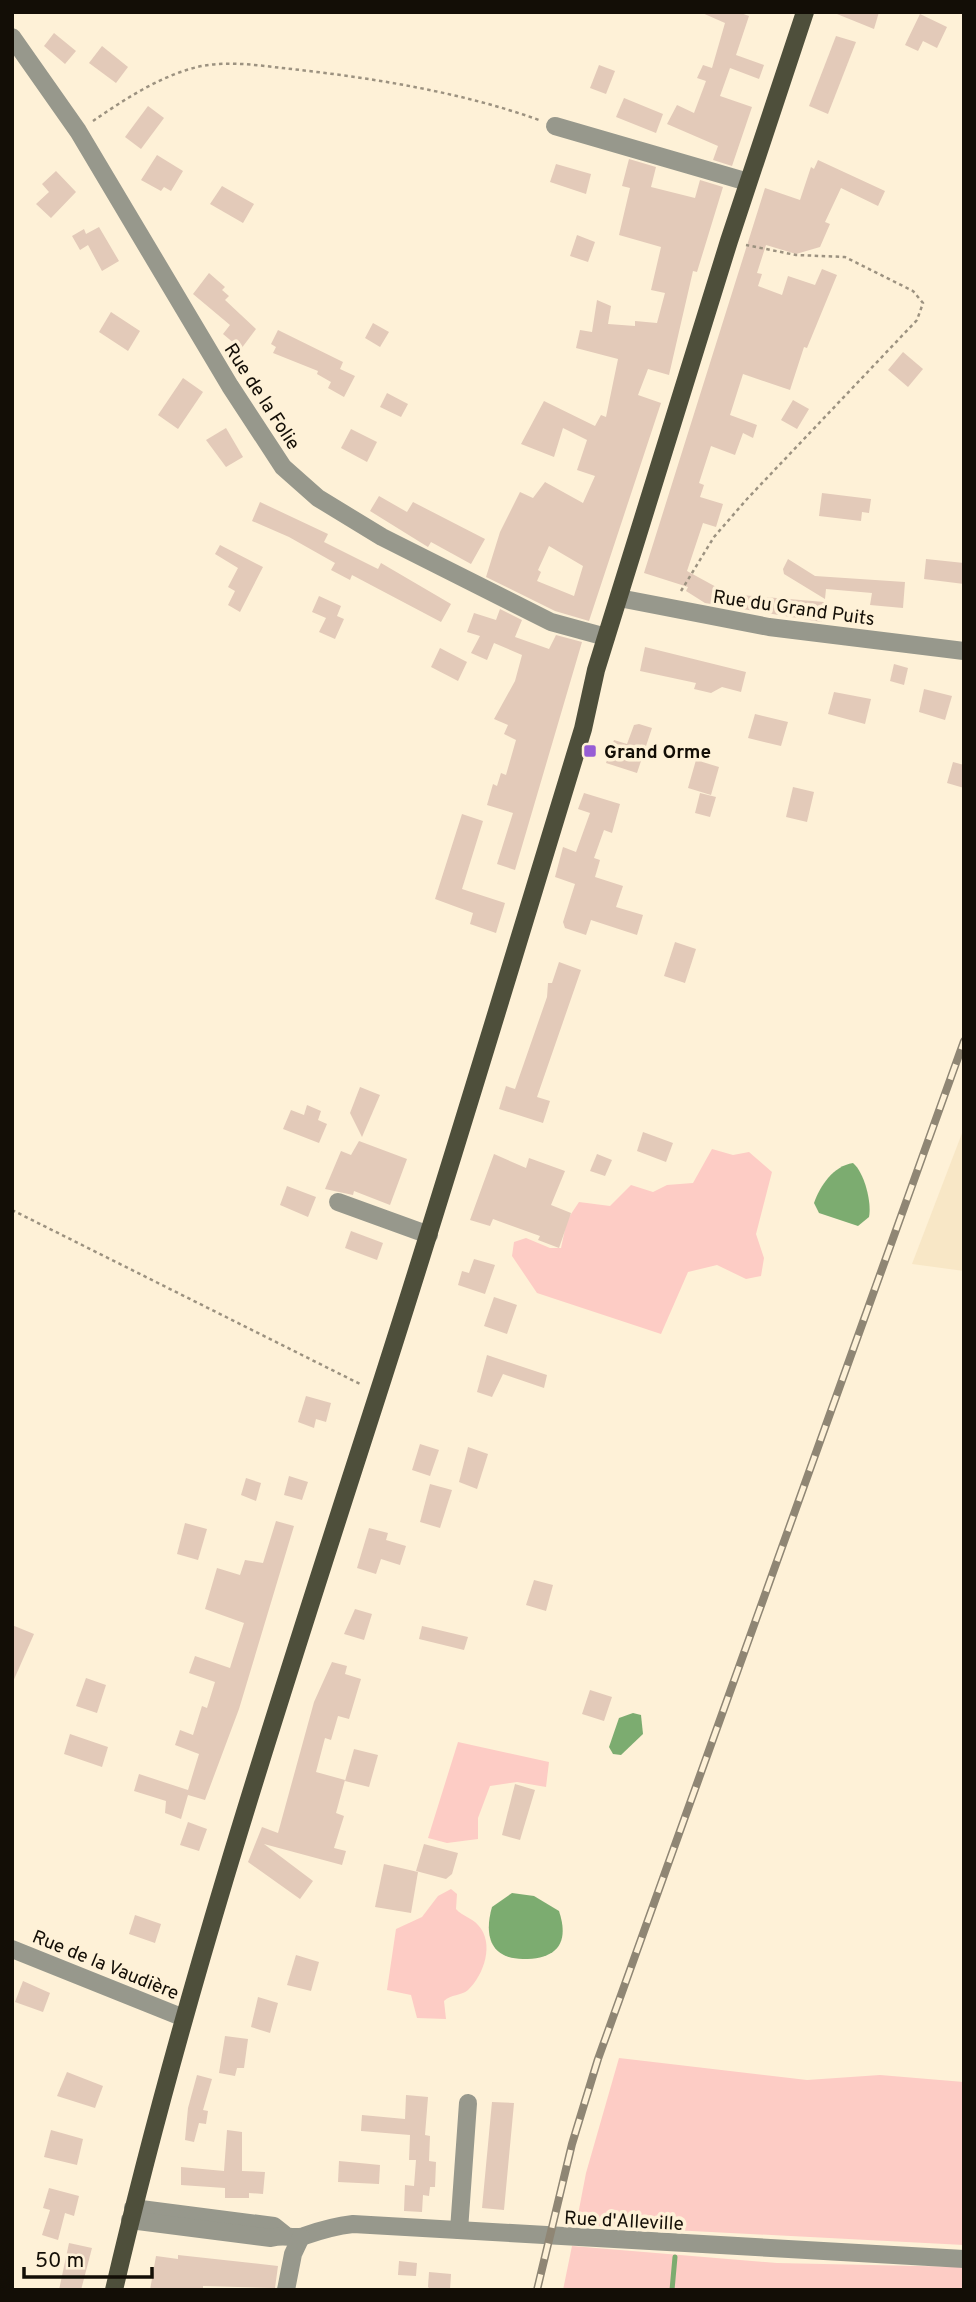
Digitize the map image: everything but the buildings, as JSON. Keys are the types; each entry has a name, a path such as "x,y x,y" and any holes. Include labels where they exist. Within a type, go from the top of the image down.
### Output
{"main road":[{"path":"114,2290 184,2018 306,1613 429,1235 583,729 606,638 748,182 805,12"}],"street":[{"name":"Rue de la Folie","path":"12,37 78,131 257,430 291,475 318,498 393,542 551,622 606,638"},
{"path":"555,126 748,182"},
{"name":"Rue du Grand Puits","path":"619,598 769,627 964,651"},
{"path":"338,1202 429,1235"},
{"name":"Rue de la Vaudière","path":"12,1949 184,2018"},
{"path":"459,2230 468,2103"},
{"name":"Rue d'Alleville","path":"132,2214 271,2238 327,2226 354,2224 964,2259"},
{"path":"286,2290 293,2254 293,2235"}],"path":[{"path":"78,131 125,99 163,80 200,66 223,64 368,80 441,94 555,126"},
{"path":"677,598 714,537 917,320 923,303 913,290 845,257 796,255 764,250"},
{"path":"12,1210 378,1392"}],"shaded area":[{"path":"964,1128 964,1271 912,1264"},
{"path":"712,1149 733,1155 749,1152 772,1172 756,1234 764,1258 761,1276 746,1279 717,1265 688,1272 661,1334 537,1293 512,1256 514,1242 526,1238 550,1248 561,1248 567,1220 579,1202 610,1206 631,1185 653,1192 667,1185 693,1183"},
{"path":"853,1163 864,1180 869,1204 869,1217 858,1226 819,1213 814,1203 833,1172"},
{"path":"633,1713 641,1715 643,1734 621,1755 613,1754 609,1747 619,1718"},
{"path":"458,1742 549,1762 546,1787 517,1782 490,1786 478,1818 478,1839 447,1843 428,1838"},
{"path":"451,1889 457,1894 456,1909 476,1923 483,1932 487,1950 483,1968 468,1990 444,2001 446,2019 417,2018 411,1995 387,1990 396,1929 422,1917 438,1896"},
{"path":"512,1893 534,1896 559,1911 563,1932 561,1941 552,1953 534,1958 512,1958 503,1955 492,1944 489,1927 492,1907"},
{"path":"619,2058 807,2080 880,2075 964,2082 964,2245 576,2225 586,2173"},
{"path":"572,2246 777,2263 964,2267 964,2290 563,2290"}],"waterway":[{"path":"672,2290 675,2257"}],"railway":[{"path":"537,2290 572,2144 598,2059 964,1041"}],"place":[{"name":"Grand Orme","path":"590,751"}]}
